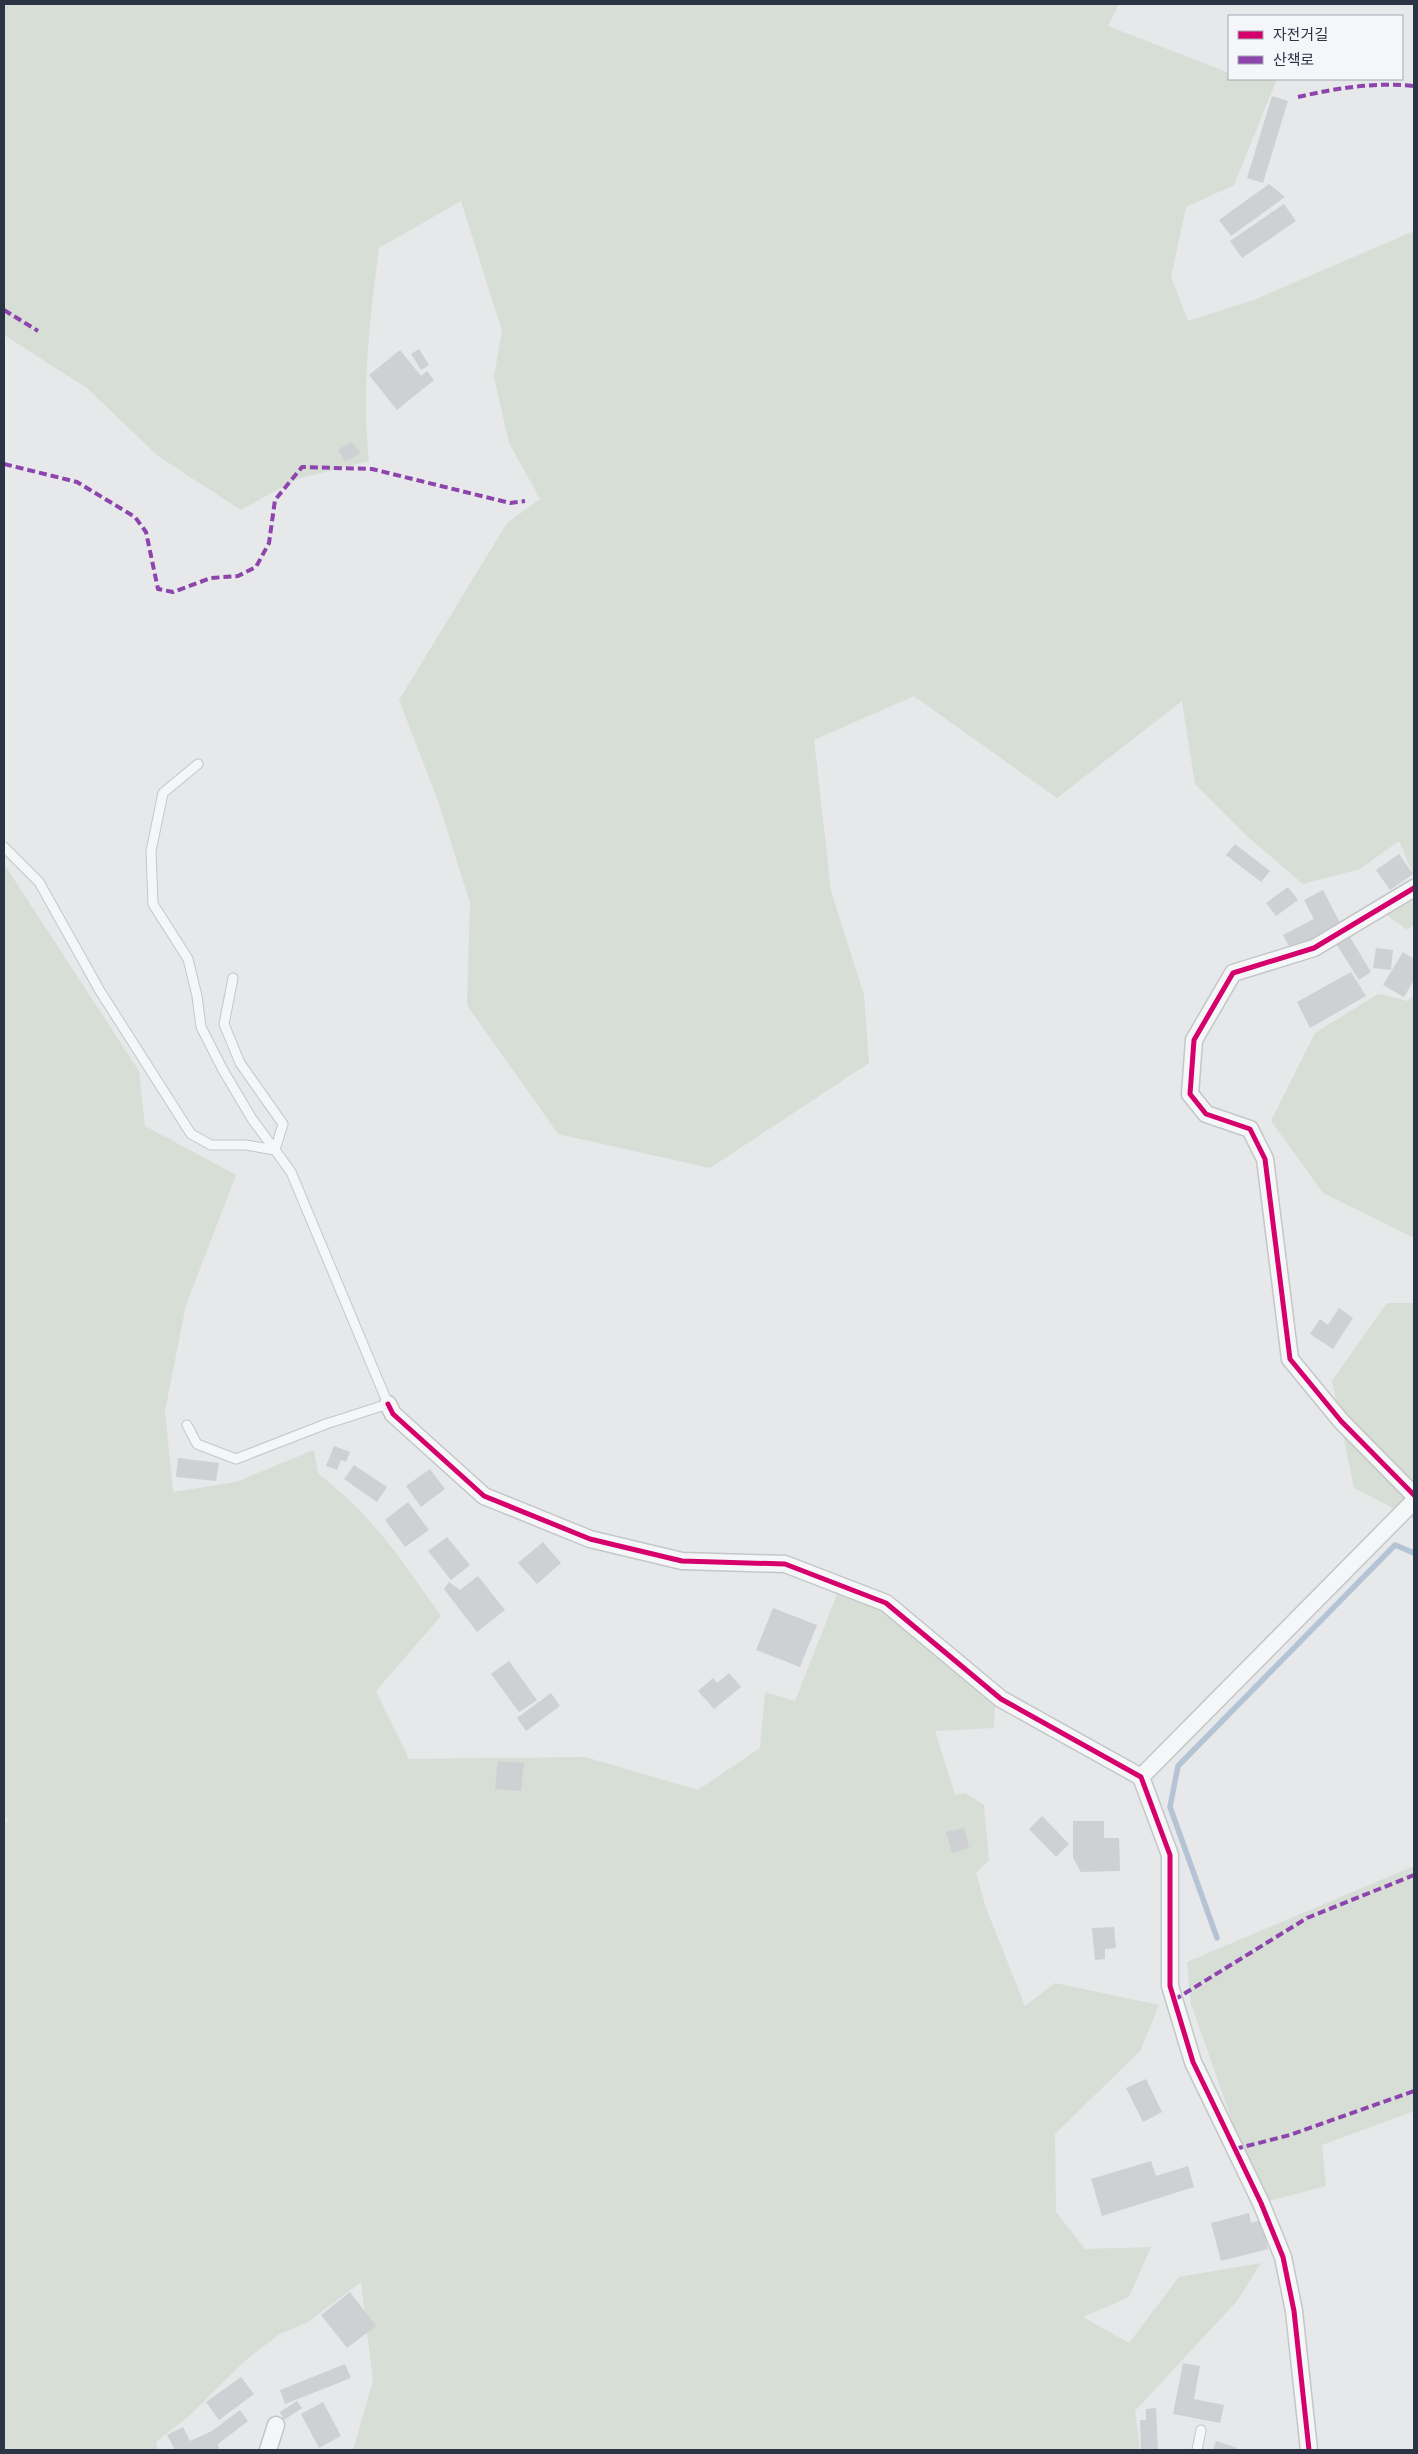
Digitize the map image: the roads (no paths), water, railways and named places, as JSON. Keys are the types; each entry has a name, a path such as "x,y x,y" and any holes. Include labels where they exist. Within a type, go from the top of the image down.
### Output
{"street":[{"path":"1414,888 1314,948 1234,973 1194,1040 1190,1094 1206,1114 1250,1129 1265,1159 1290,1359 1341,1421 1414,1495"},
{"path":"388,1404 393,1414 484,1496 590,1539 682,1561 785,1564 886,1603 1001,1699 1141,1777 1170,1854 1170,1986 1193,2062 1261,2203 1283,2257 1294,2310 1309,2450"},
{"path":"1141,1777 1414,1501"},
{"path":"268,2450 276,2425"}],"lane":[{"path":"187,1425 197,1444 236,1459 326,1424 388,1404 291,1172 247,1111 201,1027 197,996 188,959 153,904 152,851 163,793 198,764"},
{"path":"4,847 39,882 100,991 191,1134 211,1145 246,1145 274,1150"},
{"path":"232,978 224,1024 240,1063 283,1124 274,1150"},
{"path":"1197,2450 1201,2430"}],"waterway":[{"path":"1217,1938 1170,1807 1178,1766 1395,1545 1414,1553"}]}
